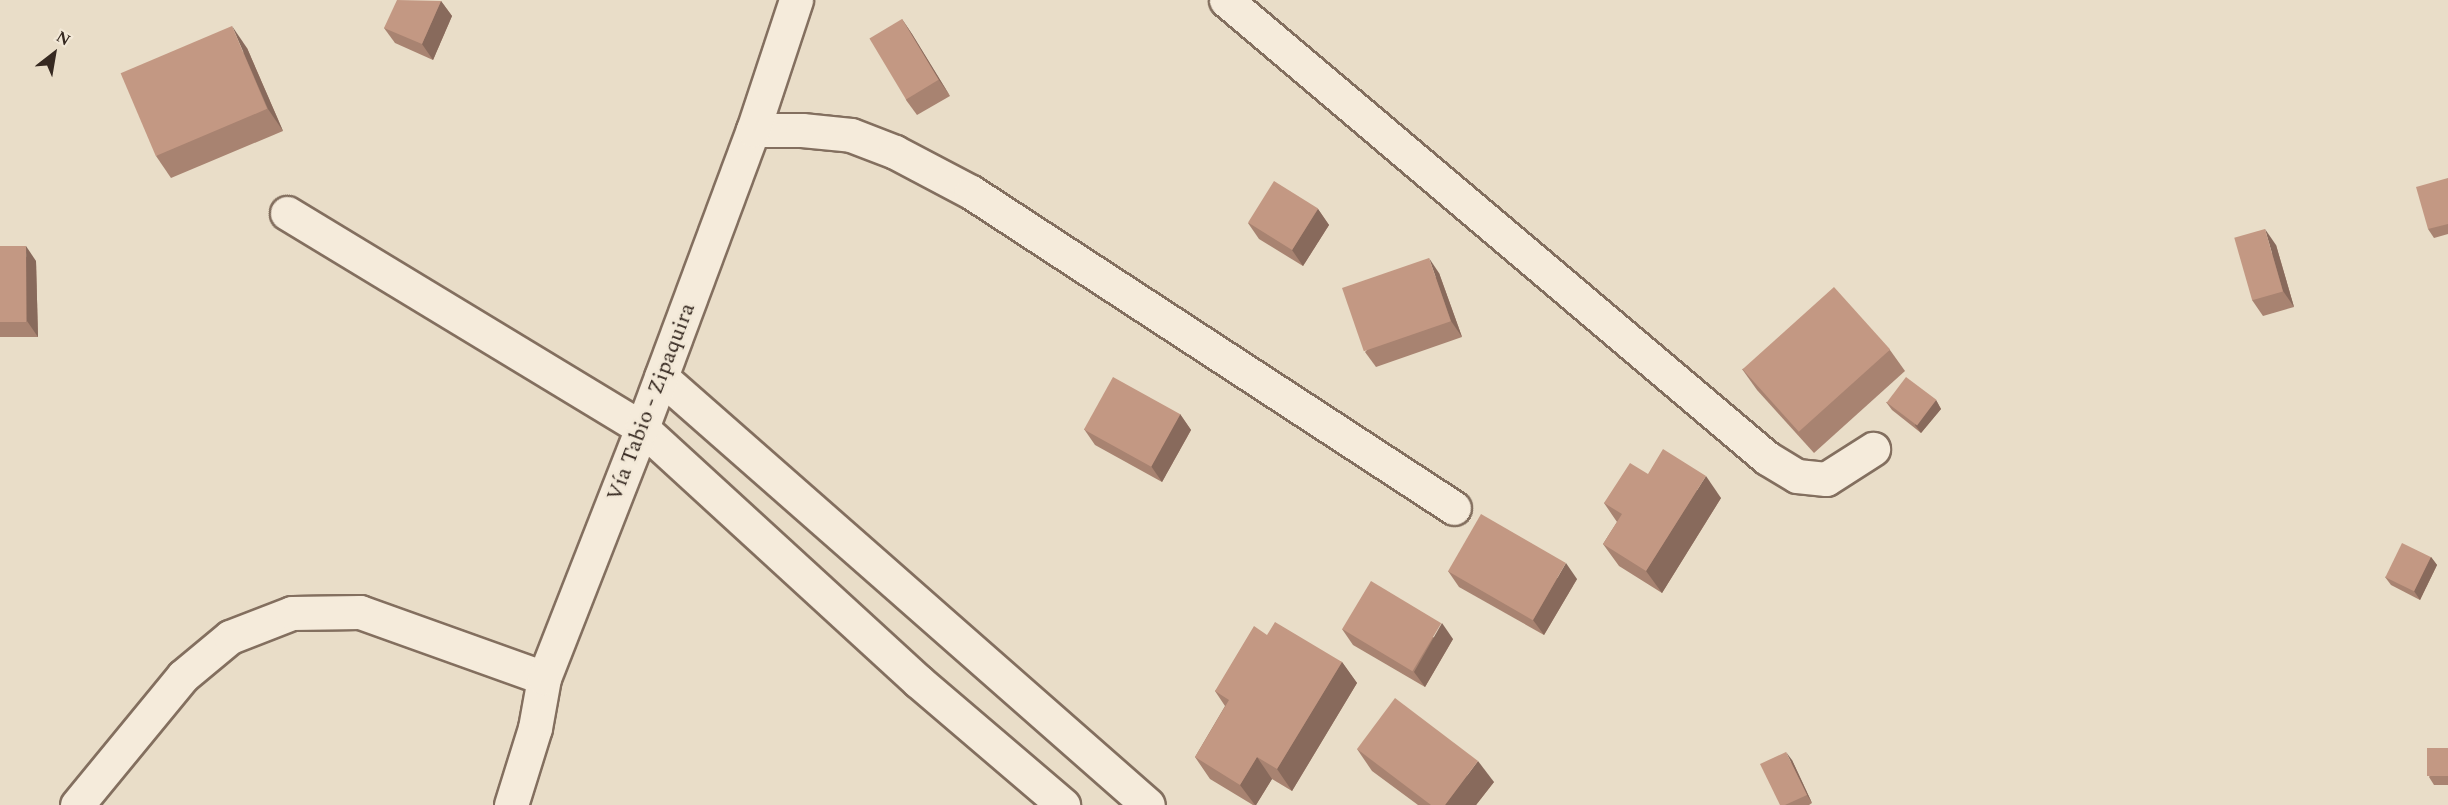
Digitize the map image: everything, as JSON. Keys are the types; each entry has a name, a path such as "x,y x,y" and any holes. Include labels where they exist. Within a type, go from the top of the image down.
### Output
{"street":[{"name":"Vía Tabio - Zipaquira","path":"511,805 535,729 544,678 642,428 753,130 796,0"},
{"path":"1226,0 1767,458 1797,476 1826,479 1873,449"},
{"path":"753,130 802,130 851,135 895,152 971,192 1454,508"},
{"path":"287,213 642,428 918,681 1063,805"},
{"path":"661,377 1148,805"},
{"path":"77,805 183,675 230,637 292,613 360,612 544,678"}],"building":[{"path":"397,0 441,1 422,44 384,28"},
{"path":"902,19 939,80 906,99 869,39"},
{"path":"232,26 267,109 156,156 121,73"},
{"path":"2448,178 2448,224 2428,229 2416,187"},
{"path":"1274,181 1318,209 1292,250 1248,223"},
{"path":"2265,229 2283,291 2252,300 2234,238"},
{"path":"0,246 26,246 26,322 0,322"},
{"path":"1429,258 1451,321 1364,351 1342,288"},
{"path":"1834,287 1890,349 1799,432 1743,369"},
{"path":"1113,377 1180,414 1151,467 1084,429"},
{"path":"1906,377 1936,400 1917,425 1887,403"},
{"path":"1663,449 1706,476 1646,571 1603,544 1622,514 1604,503 1630,463 1648,474"},
{"path":"1481,514 1566,563 1533,620 1448,571"},
{"path":"2402,543 2431,557 2414,591 2385,577"},
{"path":"1371,581 1441,623 1412,671 1342,629"},
{"path":"1275,622 1342,662 1277,769 1257,757 1240,785 1195,757 1229,700 1215,691 1254,626 1267,635"},
{"path":"1395,698 1478,761 1445,805 1431,805 1357,749"},
{"path":"2427,748 2448,748 2448,776 2427,776"},
{"path":"1786,752 1807,795 1780,805 1760,764"}]}
